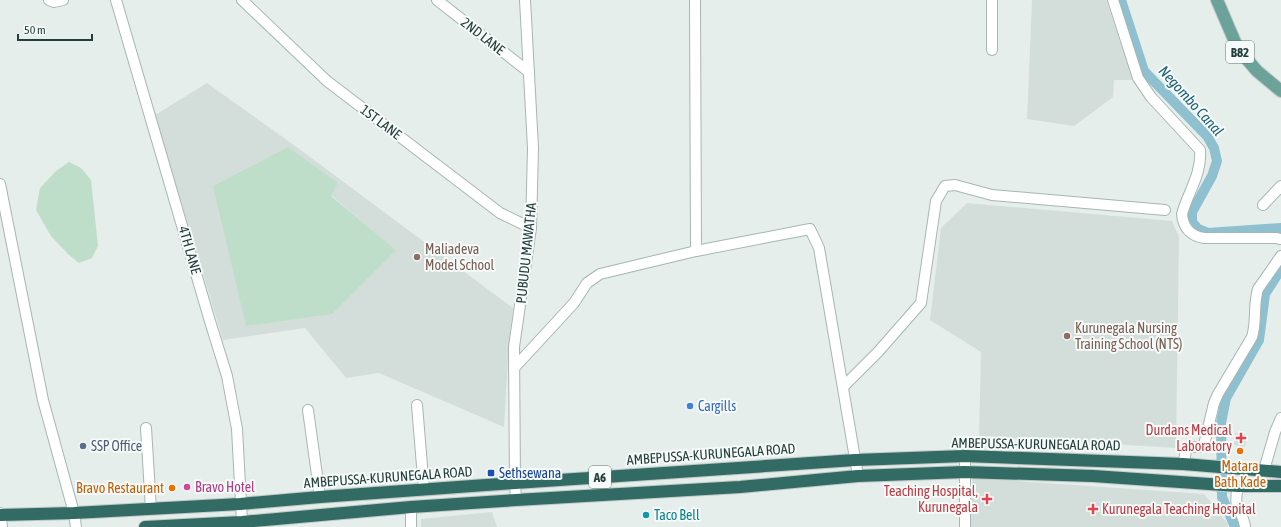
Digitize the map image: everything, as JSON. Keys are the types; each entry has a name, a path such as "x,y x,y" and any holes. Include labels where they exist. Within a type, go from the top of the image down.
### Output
{"highway":[{"name":"AMBEPUSSA-KURUNEGALA ROAD","path":"0,514 74,513 240,504 515,483 855,460 965,456 1183,464 1281,472"},
{"name":"A6","path":"145,527 242,522 411,507 740,487 858,476 964,472 1093,476 1238,486 1281,486"}],"main road":[{"name":"B82","path":"1217,0 1238,49 1257,71 1281,91"}],"street":[{"path":"49,0 54,2 63,0"},
{"name":"4TH LANE","path":"116,0 227,376 237,430 242,522"},
{"name":"1ST LANE","path":"242,0 327,81 500,213 531,228"},
{"name":"2ND LANE","path":"437,0 529,72"},
{"name":"PUBUDU MAWATHA","path":"516,500 514,347 531,228 533,148 525,0"},
{"path":"695,0 696,251"},
{"path":"992,0 992,50"},
{"path":"1113,0 1138,78 1151,97 1200,150 1201,159 1199,168 1182,214 1182,221 1186,227 1197,237 1204,238 1281,239"},
{"path":"0,184 43,400 74,513 76,527"},
{"path":"843,388 878,352 921,303 936,201 946,186 955,185 992,195 1165,210"},
{"path":"1263,205 1281,186"},
{"path":"514,368 574,304 587,283 600,274 696,251 810,229 820,248 858,476"},
{"path":"1183,464 1187,448 1202,447 1204,445 1214,403 1218,394 1252,337 1254,329 1256,295 1258,289 1281,256"},
{"path":"417,405 424,490"},
{"path":"308,410 320,497"},
{"path":"1264,470 1275,432 1281,418"},
{"path":"146,428 151,509"},
{"path":"965,456 965,527"},
{"path":"1238,486 1236,498 1237,505 1244,520 1245,527"},
{"path":"411,507 411,527"},
{"path":"0,514 2,527"}],"shaded area":[{"path":"1032,0 1106,0 1133,80 1114,80 1113,97 1074,126 1027,119"},
{"name":"Maliadeva Model School","path":"207,83 298,148 513,308 509,343 504,427 379,373 346,378 305,328 223,340 180,198 152,117","holes":["338,183 331,195 396,251 213,186"]},
{"name":"Kurunegala Nursing Training School (NTS)","path":"967,203 1172,221 1179,237 1176,448 979,436 981,352 930,320 941,228"},
{"name":"Durdans Medical Laboratory","path":"1235,433 1247,435 1245,447 1234,445"},
{"name":"Kurunegala Teaching Hospital","path":"973,478 1204,494 1228,524 1228,527 969,527"},
{"path":"492,512 497,527 421,527 421,519"}],"green space":[{"path":"288,147 338,183 331,196 396,250 332,314 246,326 213,186"},
{"path":"69,162 81,168 91,180 98,246 92,258 79,263 51,236 36,210 40,188 56,171"}],"waterway":[{"name":"Negombo Canal","path":"1121,0 1144,71 1207,136 1214,148 1217,161 1212,176 1192,212 1192,222 1198,229 1208,233 1281,228"},
{"name":"Negombo Canal","path":"1235,527 1222,497 1221,423 1226,398 1259,340 1265,294 1281,269"}],"place":[{"name":"Maliadeva Model School","path":"417,257"},
{"name":"Kurunegala Nursing Training School (NTS)","path":"1067,336"},
{"name":"Cargills","path":"690,406"},
{"name":"Durdans Medical Laboratory","path":"1241,438"},
{"name":"SSP Office","path":"83,446"},
{"name":"Matara Bath Kade","path":"1240,451"},
{"name":"Sethsewana","path":"491,473"},
{"name":"Bravo Hotel","path":"187,487"},
{"name":"Bravo Restaurant","path":"172,488"},
{"name":"Teaching Hospital, Kurunegala","path":"987,499"},
{"name":"Kurunegala Teaching Hospital","path":"1093,509"},
{"name":"Taco Bell","path":"646,515"}]}
